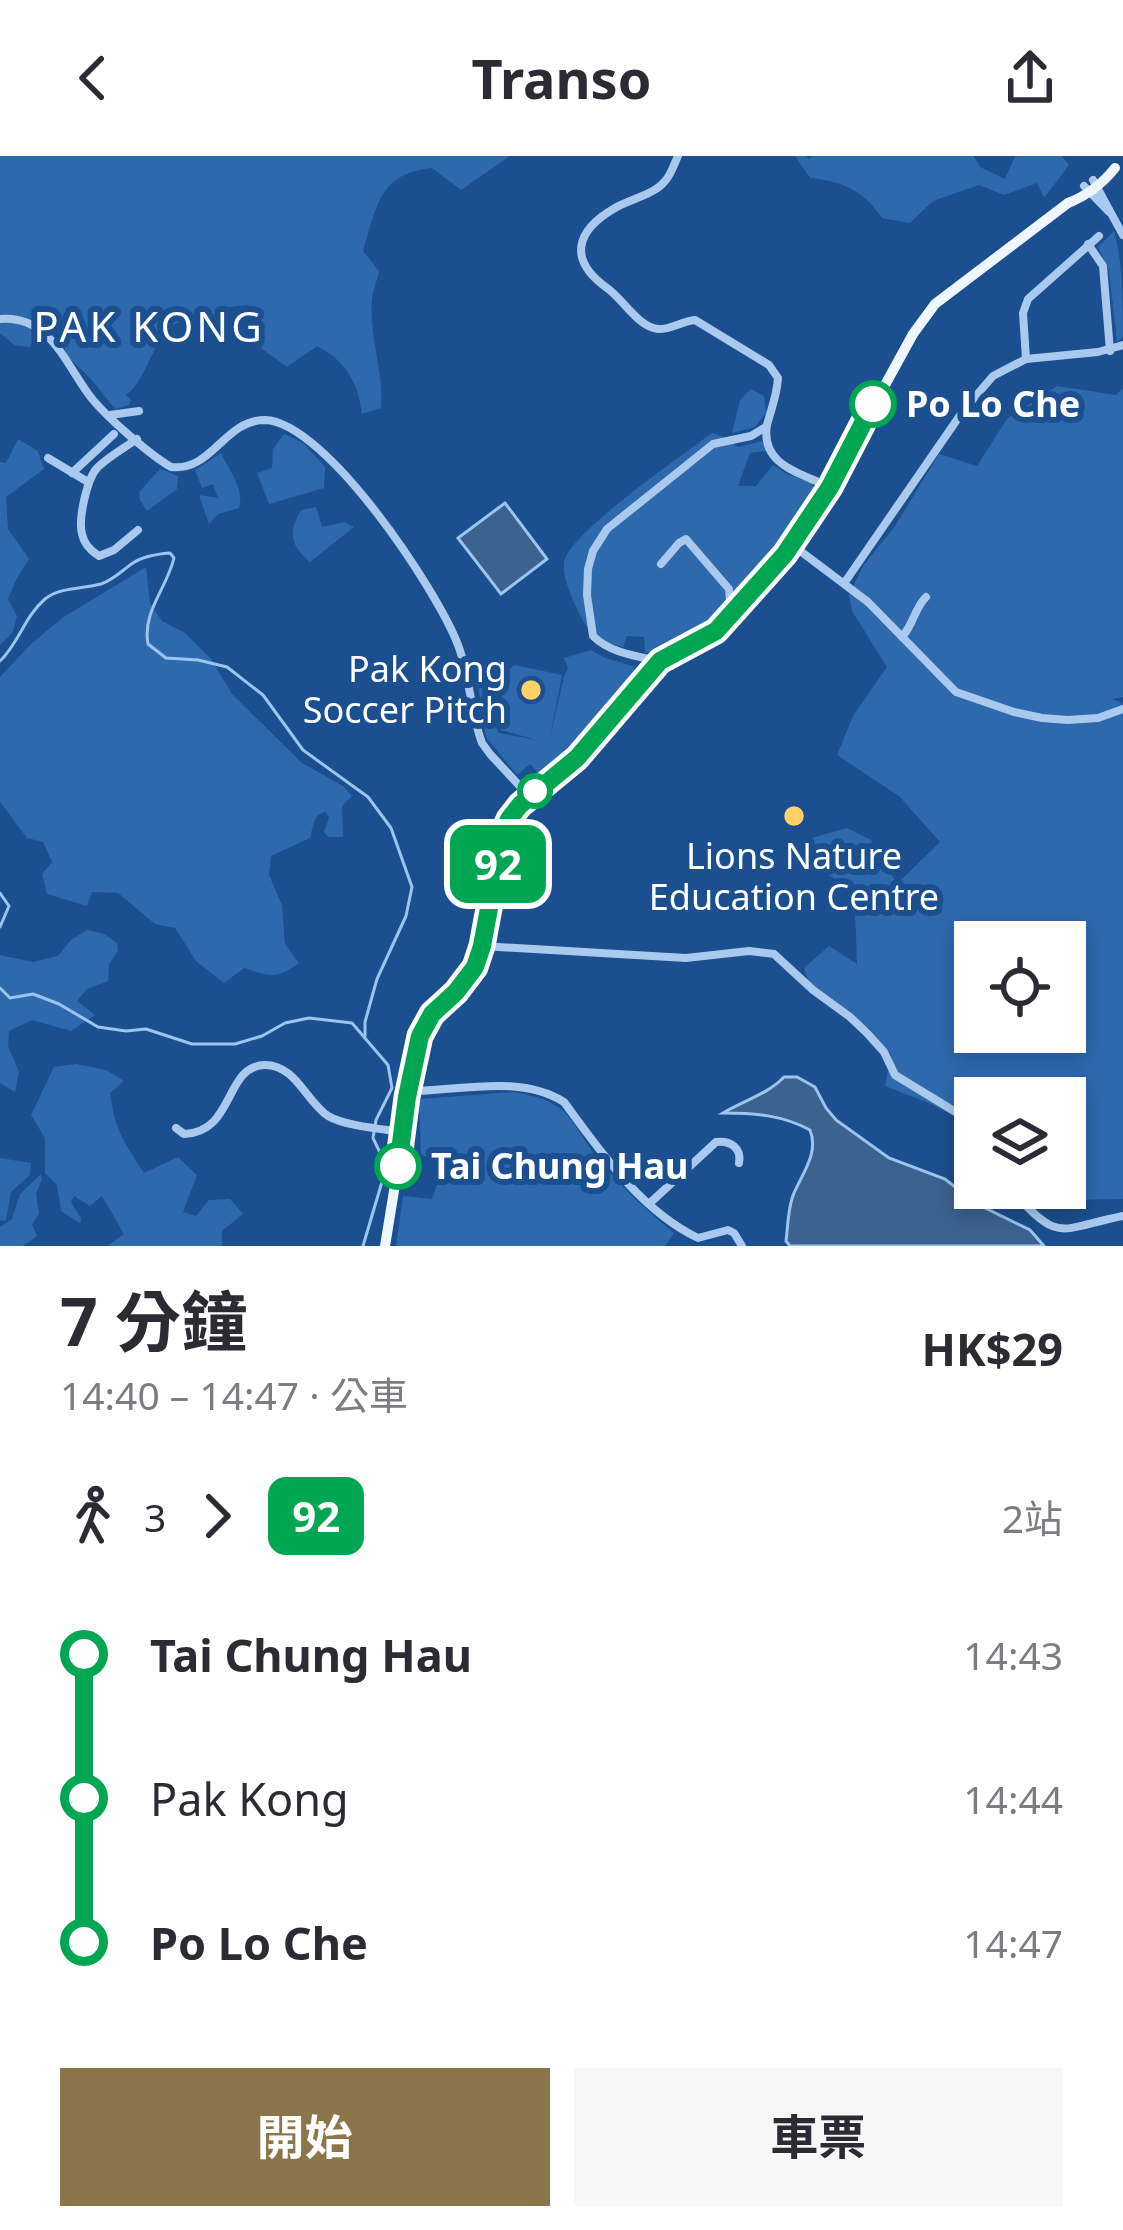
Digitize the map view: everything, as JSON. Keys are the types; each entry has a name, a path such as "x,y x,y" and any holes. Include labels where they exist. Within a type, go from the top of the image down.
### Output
{"main road":[{"path":"385,1246 418,1045 425,1024 470,977 482,946 509,819 529,796 577,758 660,661 707,638 791,544 830,487 928,313 944,296 1119,165"}],"street":[{"path":"678,156 665,181 598,221 583,243 581,262 650,326 660,329 695,320 769,365 778,379 767,426 776,460 830,487"},
{"path":"1091,186 1123,235"},
{"path":"1026,358 1023,314 1028,299 1099,236"},
{"path":"1088,244 1102,266 1110,350"},
{"path":"0,319 27,322 48,335 92,398 165,464 184,468 202,460 232,432 253,422 278,422 307,438 368,502 433,593 461,652 482,742 529,796"},
{"path":"845,583 974,397 1000,370 1026,358 1123,345"},
{"path":"109,415 139,411"},
{"path":"660,661 626,653 593,636 587,595 593,551 607,530 713,444 751,436 767,426"},
{"path":"72,473 114,434"},
{"path":"136,439 97,468 88,482 81,527 97,556 107,555 137,530"},
{"path":"48,458 88,482"},
{"path":"661,564 682,539 688,540 729,589 731,614"},
{"path":"791,544 845,583 956,692 1014,712 1068,720 1123,710"},
{"path":"902,637 926,596"},
{"path":"482,946 686,958 774,954 867,1033 884,1052 895,1075 954,1111"},
{"path":"176,1128 194,1134 215,1121 244,1072 265,1065 286,1071 327,1115 402,1132"},
{"path":"409,1091 515,1086 551,1094 564,1102 618,1173 669,1221 702,1239 728,1230 742,1246"},
{"path":"650,1203 711,1144 732,1144 739,1151 739,1163"},
{"path":"1033,1209 1053,1228 1068,1230 1123,1216"}],"shaded area":[{"path":"0,156 510,156 461,190 432,168 401,177 383,194 363,251 379,271 372,314 381,408 362,414 349,374 336,358 317,346 287,367 262,349 248,305 220,308 225,329 186,321 167,331 126,395 129,405 115,409 66,355 62,337 51,327 40,328 30,347 14,345 0,333"},
{"path":"795,156 974,156 980,167 1005,179 1015,156 1062,156 1069,165 1044,198 1037,183 1004,195 979,185 933,201 910,223 882,218 860,194 843,185 810,178"},
{"path":"1114,231 1123,297 1123,337 1117,342 1109,270 1098,247"},
{"path":"1057,386 1116,395 1123,388 1123,697 1112,699 1123,704 1123,1199 1086,1200 1086,1077 954,1077 954,1116 885,1086 891,1055 870,1029 809,984 804,968 829,946 857,964 850,888 819,869 808,839 847,828 871,840 897,884 940,842 899,796 837,755 853,716 887,667 852,611 849,595 863,566 895,526 939,454 977,466 1007,419"},
{"path":"751,389 764,396 766,413 755,427 732,433 740,400"},
{"path":"712,433 738,447 762,441 767,451 750,453 738,486 756,486 773,465 812,482 815,493 760,574 716,623 645,653 644,637 627,636 623,647 606,642 584,623 567,585 564,562 606,514"},
{"path":"284,434 303,443 325,467 324,488 269,504 257,473 272,468 273,449"},
{"path":"18,439 38,451 44,469 6,497 8,529 29,559 8,599 17,616 13,632 0,645 0,462 6,463"},
{"path":"221,453 240,494 239,508 218,514 209,524 199,495 218,498 213,484 202,488 195,470"},
{"path":"160,469 178,476 177,489 147,511 139,492"},
{"path":"505,503 547,559 501,594 458,538"},
{"path":"316,507 322,527 345,522 354,527 310,562 298,550 293,532 301,510"},
{"path":"146,567 150,603 162,621 185,633 211,659 232,694 302,763 352,796 342,806 343,837 328,837 324,832 329,818 322,813 310,838 271,856 269,875 282,905 285,944 299,963 278,974 244,968 224,983 196,961 175,928 155,924 118,893 92,892 87,906 47,894 42,874 52,862 43,842 27,838 0,802 0,677 62,618"},
{"path":"591,650 635,667 628,684 581,732 571,750 540,775 530,764 517,775 486,737 475,665 499,678 493,721 499,733 537,740 501,730 507,670 515,665 562,675 549,742 568,668 564,658"},
{"path":"87,930 104,934 117,943 118,951 109,964 108,981 87,989 77,1001 95,1015 71,1031 32,1020 9,1031 8,1046 19,1072 15,1092 0,1083 0,955 33,962 58,956"},
{"path":"76,1064 106,1070 124,1081 110,1093 112,1106 121,1136 144,1173 178,1157 197,1175 183,1212 196,1216 209,1200 230,1199 243,1214 222,1231 222,1246 107,1246 124,1234 102,1196 90,1206 74,1196 71,1202 80,1223 61,1211 57,1185 45,1173 45,1138 31,1115 54,1067"},
{"path":"784,1077 797,1077 815,1087 836,1120 889,1158 954,1186 954,1209 987,1209 1030,1230 1044,1246 790,1246 786,1241 789,1210 811,1155 810,1130 768,1116 723,1113"},
{"path":"514,1092 548,1101 564,1112 616,1180 674,1233 665,1246 396,1246 403,1196 432,1199 443,1167 421,1154 419,1099"},
{"path":"0,1158 31,1163 30,1175 11,1192 6,1221 0,1220"},
{"path":"41,1174 36,1193 39,1214 32,1224 37,1236 23,1246 0,1246 0,1227 12,1219 20,1194"}],"waterway":[{"path":"0,661 51,595 101,584 141,559 170,553 174,558 152,611 148,644 166,658 227,667 263,695 303,750 368,797 391,828 412,887 406,916 377,979 365,1036"},
{"path":"0,893 9,906 0,927"},
{"path":"0,988 10,998 33,994 59,1004 98,1027 146,1029 192,1044 235,1044 309,1018 352,1023 388,1065 392,1088 376,1120 373,1138 383,1159 384,1175 363,1246"}],"bus line":[{"name":"92","path":"398,1166 420,1036 432,1014 475,967 509,819 529,796 577,758 660,661 716,631 785,554 830,487 873,404"}],"place":[{"name":"Po Lo Che","path":"873,404"},
{"name":"Pak Kong Soccer Pitch","path":"531,690"},
{"name":"Lions Nature Education Centre","path":"794,816"},
{"name":"Tai Chung Hau","path":"398,1166"}],"district":[{"name":"PAK KONG","path":"149,327"}]}
